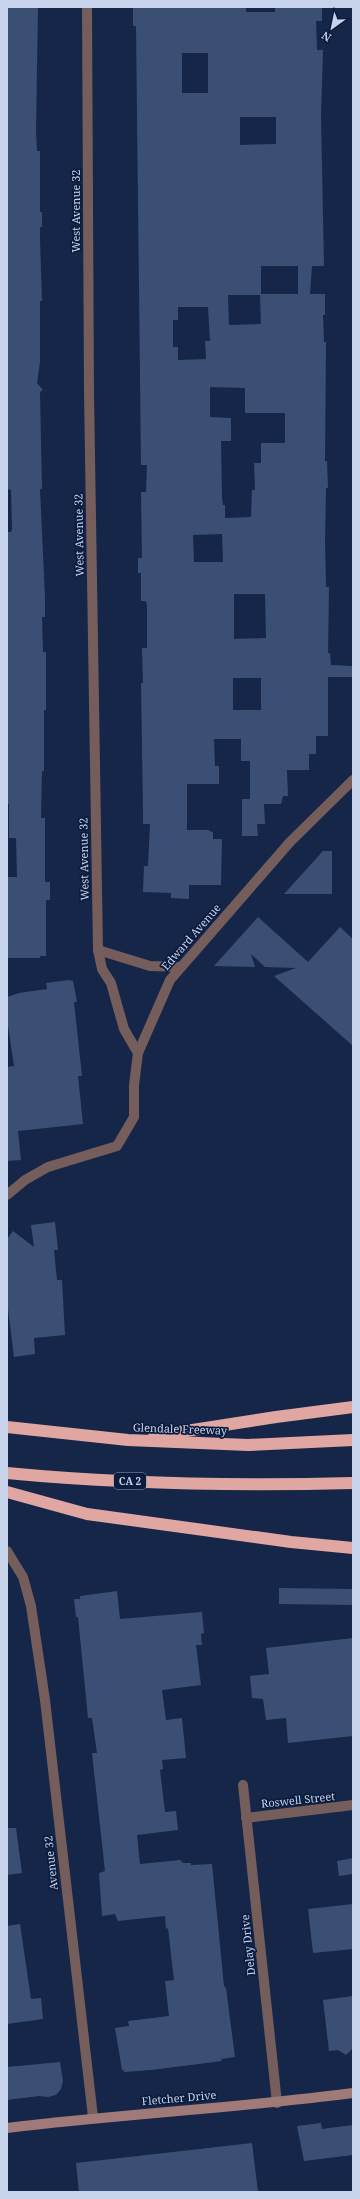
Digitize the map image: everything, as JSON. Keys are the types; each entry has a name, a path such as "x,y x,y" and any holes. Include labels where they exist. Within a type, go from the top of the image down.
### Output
{"highway":[{"path":"128,1440 353,1407"},
{"name":"Glendale Freeway","path":"7,1427 128,1440 280,1444 353,1440"},
{"name":"CA 2","path":"7,1473 84,1480 253,1484 353,1483"},
{"path":"7,1492 87,1514 291,1542 353,1548"}],"main road":[{"name":"Fletcher Drive","path":"7,2128 93,2117 277,2103 353,2093"}],"street":[{"name":"West Avenue 32","path":"88,7 89,394 98,950 102,969 111,983 124,1029 138,1053"},
{"name":"Edward Avenue","path":"7,1195 25,1180 48,1167 117,1146 134,1117 134,1085 138,1053 170,980 290,842 353,780"},
{"path":"98,950 150,966 181,968"},
{"name":"Avenue 32","path":"7,1551 23,1577 30,1606 45,1700 93,2117"},
{"name":"Delay Drive","path":"242,1785 277,2103"},
{"name":"Roswell Street","path":"246,1818 353,1806"}],"building":[{"path":"7,7 38,7 36,130 37,151 40,151 42,301 40,301 40,362 37,383 43,390 40,392 42,489 40,489 45,597 45,617 42,617 43,652 46,652 46,710 44,710 44,771 42,771 41,818 45,818 45,882 50,882 50,900 46,900 46,956 40,956 40,958 7,958 7,877 17,877 16,838 9,838 9,804 7,804 7,532 11,532 12,529 11,490 7,489"},
{"path":"133,7 246,7 246,12 275,12 275,7 322,7 322,21 316,21 317,50 323,50 321,116 324,266 312,266 310,294 325,294 325,315 323,315 324,342 326,342 325,461 327,461 328,488 326,488 325,541 326,587 329,587 328,653 330,653 331,665 353,666 353,677 328,677 328,736 316,736 316,754 309,754 309,770 287,770 288,796 283,796 281,804 264,804 265,824 257,824 258,836 242,836 242,799 250,799 250,761 241,761 241,739 214,739 215,766 219,766 219,784 187,784 187,830 209,830 213,832 213,839 222,839 221,885 189,885 189,899 171,898 171,893 143,892 144,866 148,866 150,824 143,824 141,683 143,683 142,648 147,648 147,606 146,601 141,601 141,573 138,573 138,558 142,558 141,492 146,492 147,465 141,465 136,26 133,26","holes":["182,53 208,53 208,93 182,93","240,117 276,117 276,144 240,145","261,266 298,266 298,294 261,294","228,295 260,295 261,324 229,325","178,307 208,307 210,341 205,341 206,359 178,360 178,347 173,347 173,320 178,320","210,387 245,388 245,413 285,413 285,443 261,443 261,463 254,463 255,490 252,490 251,517 225,518 225,505 223,505 222,498 221,441 231,441 231,418 210,417","222,534 223,562 194,562 193,535","234,594 265,594 266,638 234,639","233,678 261,678 261,710 233,710"]},
{"path":"323,851 332,851 332,894 284,894"},
{"path":"258,917 308,962 340,927 353,939 353,1046 274,976 296,968 265,967 251,954 255,967 214,966"},
{"path":"68,980 73,981 77,1002 74,1002 82,1076 78,1076 83,1124 18,1131 21,1160 7,1161 7,1067 14,1066 7,1019 7,997 19,993 47,989 46,983"},
{"path":"55,1222 58,1250 54,1250 57,1280 62,1280 65,1335 34,1338 35,1354 14,1357 7,1301 7,1239 13,1231 34,1247 31,1225"},
{"path":"279,1588 353,1589 353,1605 279,1604"},
{"path":"117,1591 120,1619 202,1612 204,1633 201,1634 202,1645 196,1645 201,1685 162,1690 166,1720 182,1718 186,1758 162,1760 163,1769 160,1770 165,1812 176,1811 178,1830 137,1835 140,1864 180,1860 183,1863 191,1863 191,1865 212,1864 224,1986 226,1988 235,2057 221,2059 222,2061 151,2070 124,2072 124,2070 122,2070 115,2028 129,2026 128,2021 169,2016 165,1981 174,1980 168,1928 166,1929 165,1916 118,1921 115,1914 102,1916 99,1873 105,1871 92,1753 97,1753 92,1718 88,1718 78,1617 76,1617 74,1599 80,1599 80,1596"},
{"path":"353,1638 353,1736 288,1743 286,1718 266,1720 263,1699 252,1698 250,1676 269,1674 266,1648"},
{"path":"7,1828 16,1828 22,1873 7,1875"},
{"path":"353,1858 353,1874 339,1876 337,1861"},
{"path":"353,1904 353,1949 313,1953 308,1909"},
{"path":"20,1924 31,1999 41,1998 43,2019 7,2024 7,1926"},
{"path":"353,1996 353,2048 346,2055 338,2050 329,2051 323,2000"},
{"path":"60,2062 63,2081 61,2089 56,2095 7,2100 7,2067"},
{"path":"321,2123 322,2129 353,2125 353,2155 304,2161 297,2126"},
{"path":"252,2143 258,2192 79,2192 76,2163"}]}
